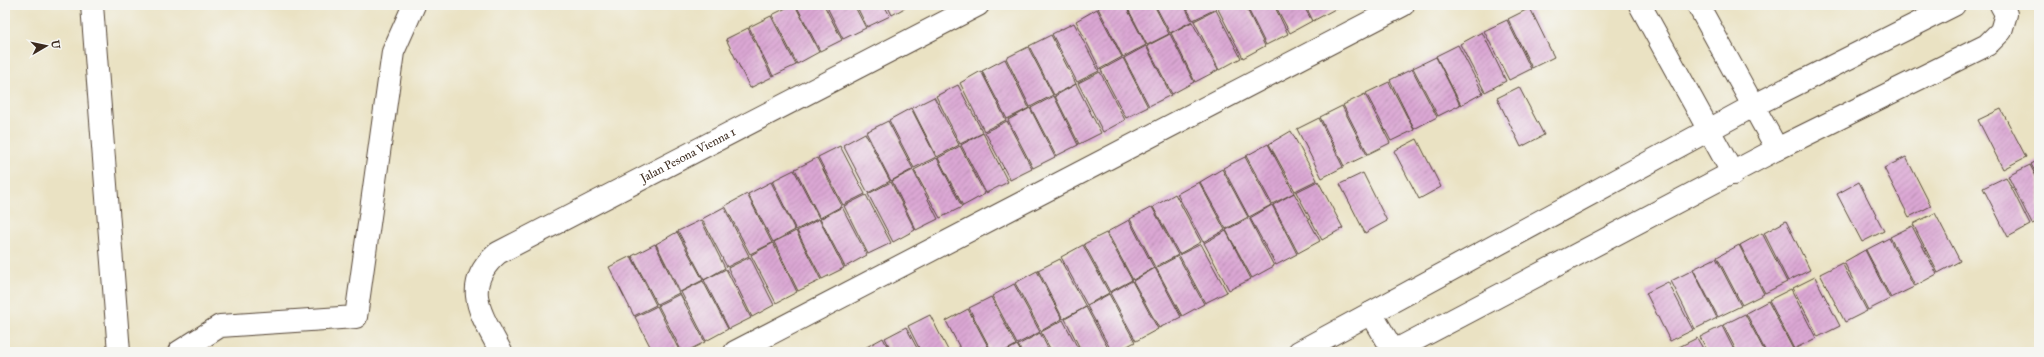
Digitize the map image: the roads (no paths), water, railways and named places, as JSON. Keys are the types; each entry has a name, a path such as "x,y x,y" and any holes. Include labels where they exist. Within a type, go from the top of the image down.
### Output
{"street":[{"path":"92,5 119,352"},
{"path":"179,352 220,326 356,317 393,52 414,5"},
{"name":"Jalan Pesona Vienna 1","path":"501,352 482,315 477,297 477,281 485,264 498,253 978,5"},
{"path":"735,352 1403,5"},
{"path":"1640,5 1733,174"},
{"path":"1698,5 1777,149"},
{"path":"1300,352 1329,345 1371,313 1753,106 1954,5"},
{"path":"1371,313 1393,352 1733,174 1777,149 1987,45 2000,30 2006,14 2001,5"}]}
